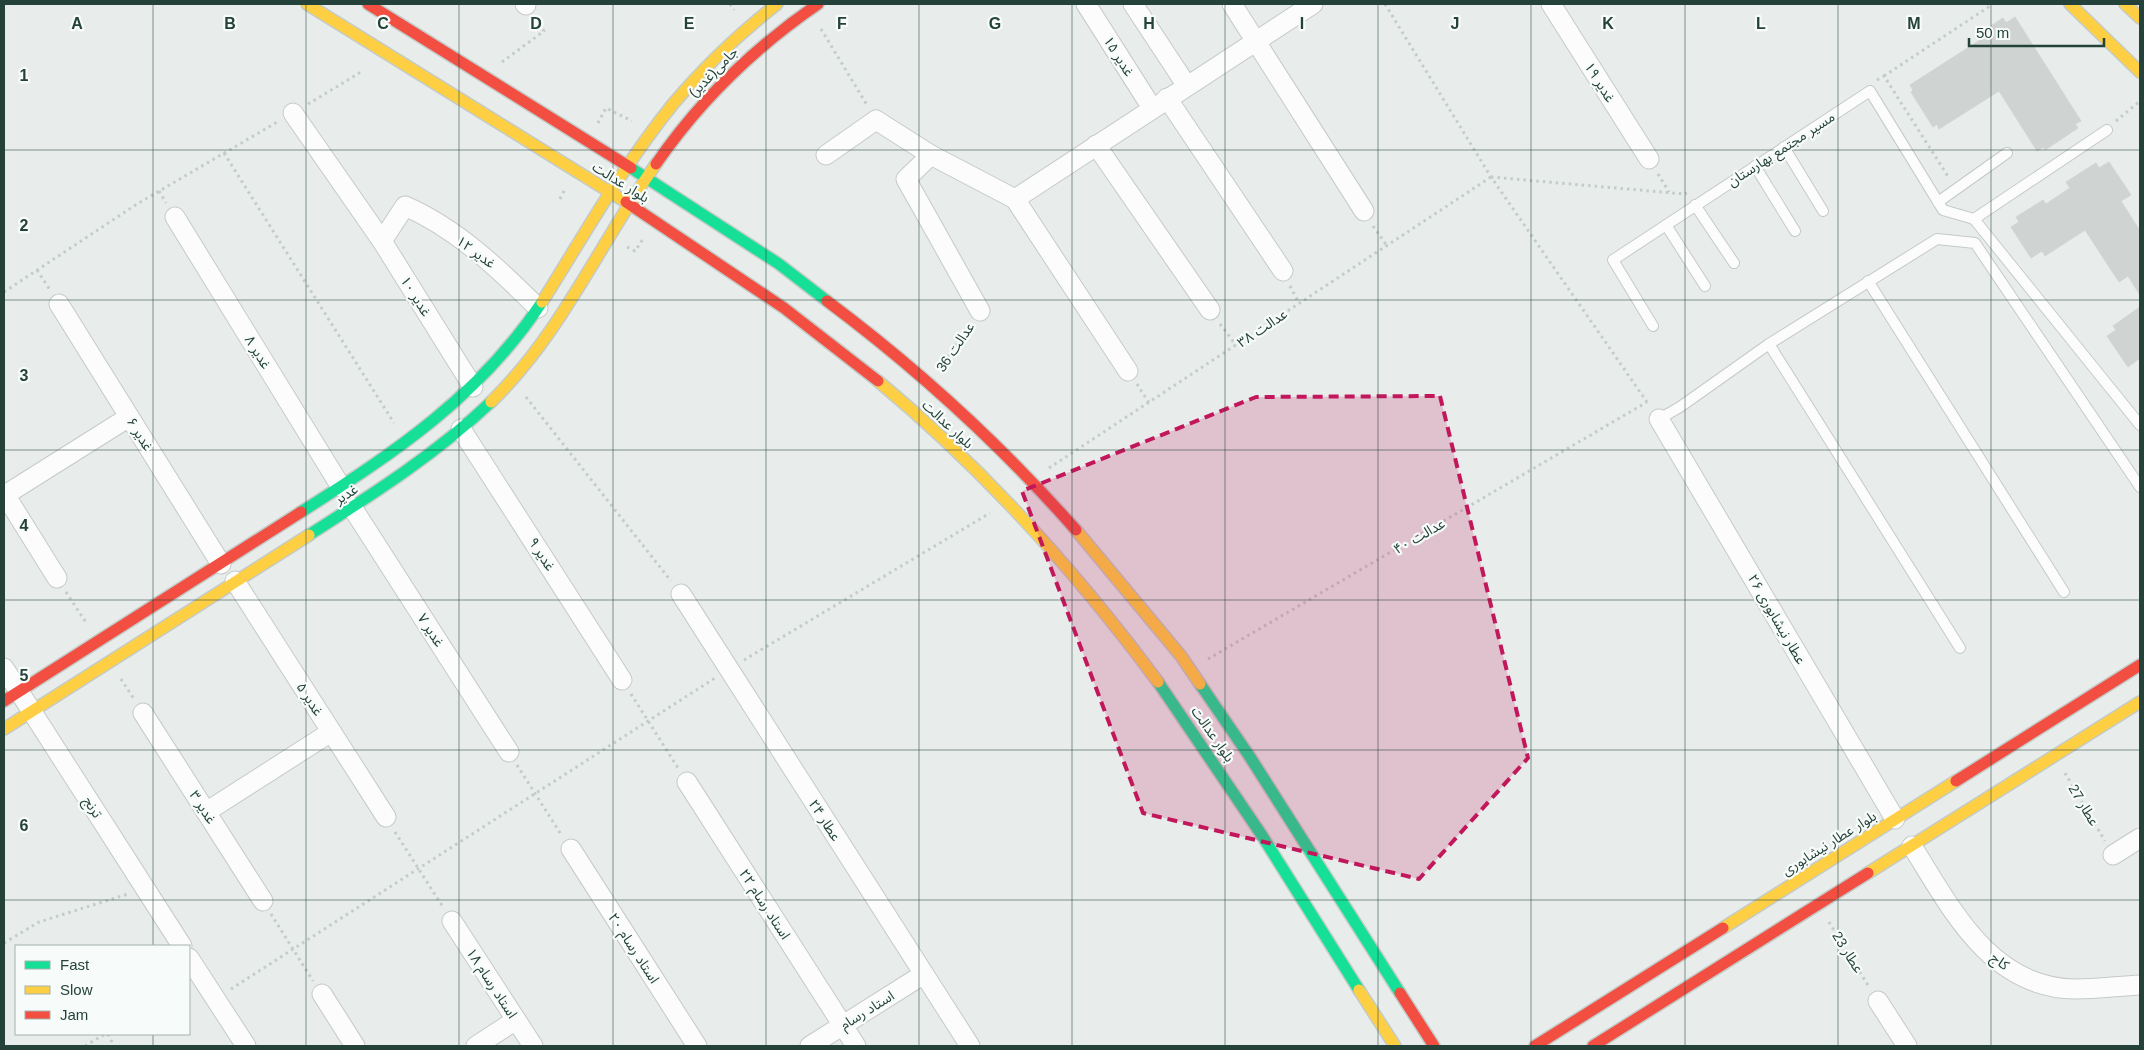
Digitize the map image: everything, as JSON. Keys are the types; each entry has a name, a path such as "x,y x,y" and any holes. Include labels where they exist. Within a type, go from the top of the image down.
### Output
{"street":[{"name":"بلوار عدالت","path":"307,4 629,204 760,291 848,356 932,428 1009,502 1080,582 1154,676 1222,775 1395,1046"},
{"name":"بلوار عدالت","path":"368,4 627,164 779,264 868,331 930,384 1032,480 1104,561 1189,669 1250,757 1434,1046"},
{"name":"جامی(غدیر)","path":"610,192 627,164 663,115 702,70 746,27 778,4"},
{"name":"غدیر ۱۵","path":"1086,4 1283,271"},
{"path":"1133,4 1187,86"},
{"path":"1232,4 1364,211"},
{"path":"1015,199 1313,4"},
{"name":"غدیر ۱۹","path":"1551,4 1649,159"},
{"path":"2070,4 2140,72"},
{"path":"2125,4 2140,18"},
{"name":"جامی(غدیر)","path":"629,204 681,130 719,86 761,44 814,6"},
{"name":"غدیر ۱۰","path":"293,112 382,242 473,387"},
{"path":"826,155 876,120 932,155 1015,199 1128,371"},
{"path":"1096,145 1210,310"},
{"path":"932,155 906,179 980,311"},
{"name":"غدیر","path":"11,697 341,487 427,428 473,387 510,347 538,308 610,192"},
{"name":"غدیر","path":"4,729 390,483 441,446 489,404 528,361 561,315 629,204"},
{"name":"غدیر ۱۲","path":"382,242 405,206 422,214 493,263 538,308"},
{"name":"غدیر ۸","path":"175,217 341,487"},
{"name":"غدیر ۶","path":"58,304 221,564"},
{"path":"57,578 4,494 129,417"},
{"name":"عطار نیشابوری ۲۶","path":"1659,419 1895,819"},
{"name":"غدیر ۹","path":"461,428 622,680"},
{"name":"غدیر ۷","path":"352,507 509,752"},
{"name":"غدیر ۵","path":"235,582 386,816"},
{"name":"عطار ۲۴","path":"681,594 970,1046"},
{"name":"بلوار عطار نیشابوری","path":"1535,1046 2140,665"},
{"name":"ترنج","path":"4,668 11,697 31,711 181,945"},
{"path":"1593,1046 2140,702"},
{"name":"غدیر ۳","path":"143,713 263,901"},
{"path":"206,812 331,732"},
{"name":"استاد رسام ۲۲","path":"687,782 856,1046"},
{"path":"1895,819 1912,846"},
{"path":"2113,855 2140,838"},
{"name":"کاج","path":"1912,846 1959,921 1983,949 2006,968 2037,983 2074,989 2140,985"},
{"name":"استاد رسام ۲۰","path":"571,849 697,1046"},
{"name":"استاد رسام ۱۸","path":"452,920 533,1046"},
{"path":"190,960 246,1046"},
{"name":"استاد رسام","path":"810,1046 924,974"},
{"path":"322,994 355,1046"},
{"path":"1878,1001 1906,1046"},
{"path":"476,1046 516,1020"}],"lane":[{"name":"مسیر مجتمع بهارستان","path":"1652,326 1613,260 1870,90 1943,210 1974,219"},
{"path":"2107,130 1974,219 2140,424"},
{"path":"1784,147 1823,210"},
{"path":"1938,202 2006,153"},
{"path":"1755,166 1795,231"},
{"path":"1695,205 1734,263"},
{"path":"1666,225 1705,286"},
{"path":"1659,419 1680,407 1769,344 1937,239 1975,243 2140,487"},
{"path":"1868,281 2064,592"},
{"path":"1769,344 1960,648"}],"path":[{"path":"484,76 544,31 526,4"},
{"path":"1385,4 1491,177 1659,419"},
{"path":"1884,76 1993,4"},
{"path":"814,6 876,120"},
{"path":"4,292 137,204 361,72"},
{"path":"2107,130 2140,100"},
{"path":"224,153 407,443"},
{"name":"عدالت ۳۸","path":"1032,480 1491,177"},
{"path":"1364,211 1386,246"},
{"path":"37,270 58,304"},
{"path":"1210,310 1236,345"},
{"name":"عدالت 36","path":"930,384 980,311"},
{"path":"512,379 681,594"},
{"name":"عدالت ۴۰","path":"1189,669 1648,402"},
{"path":"215,999 729,669 1009,502"},
{"path":"57,578 98,642"},
{"path":"110,661 143,713"},
{"path":"622,680 687,782"},
{"path":"509,752 571,849"},
{"name":"عطار 27","path":"2054,756 2113,855"},
{"path":"386,816 452,920"},
{"path":"4,944 39,922 145,889"},
{"path":"263,901 322,994"},
{"name":"عطار 23","path":"1818,904 1878,1001"},
{"path":"85,1046 104,1035"},
{"path":"107,1035 114,1046"}],"highlighted area":[{"path":"1440,396 1528,758 1419,879 1143,813 1022,491 1256,397"}],"building":[{"path":"2015,17 2081,121 2075,124 2078,128 2045,150 2044,147 2037,151 1999,91 1939,129 1937,124 1933,127 1911,92 1913,90 1910,85 1991,33 1988,28 2003,18 2006,23"},
{"path":"2109,162 2131,195 2121,201 2140,231 2140,295 2128,276 2119,282 2085,230 2045,256 2042,251 2031,258 2011,227 2019,222 2016,217 2043,200 2046,204 2070,188 2066,182 2096,163 2099,168"},
{"path":"2140,307 2140,358 2128,367 2107,336 2116,330 2113,326"}],"traffic: fast":[{"path":"631,168 779,264 827,301"},
{"path":"301,512 402,444 463,394 518,336 542,302"},
{"path":"309,535 380,489 426,456 491,402"},
{"path":"1158,682 1261,834 1359,990"},
{"path":"1200,684 1250,757 1400,993"}],"traffic: slow":[{"path":"307,4 626,202"},
{"path":"542,302 621,176 673,104 722,51 777,4"},
{"path":"2070,4 2140,72"},
{"path":"2125,4 2140,18"},
{"path":"491,402 516,375 559,318 656,164"},
{"path":"878,381 955,450 1027,523 1094,600 1158,682"},
{"path":"1076,530 1181,656 1200,684"},
{"path":"4,729 309,535"},
{"path":"1868,873 2140,702"},
{"path":"1723,928 1956,781"},
{"path":"1359,990 1395,1046"}],"traffic: jam":[{"path":"368,4 631,168"},
{"path":"656,164 691,118 730,76 750,57 818,4"},
{"path":"626,202 784,308 878,381"},
{"path":"827,301 894,354 957,409 1018,468 1076,530"},
{"path":"4,701 301,512"},
{"path":"1956,781 2140,665"},
{"path":"1593,1046 1868,873"},
{"path":"1535,1046 1723,928"},
{"path":"1400,993 1434,1046"}]}
